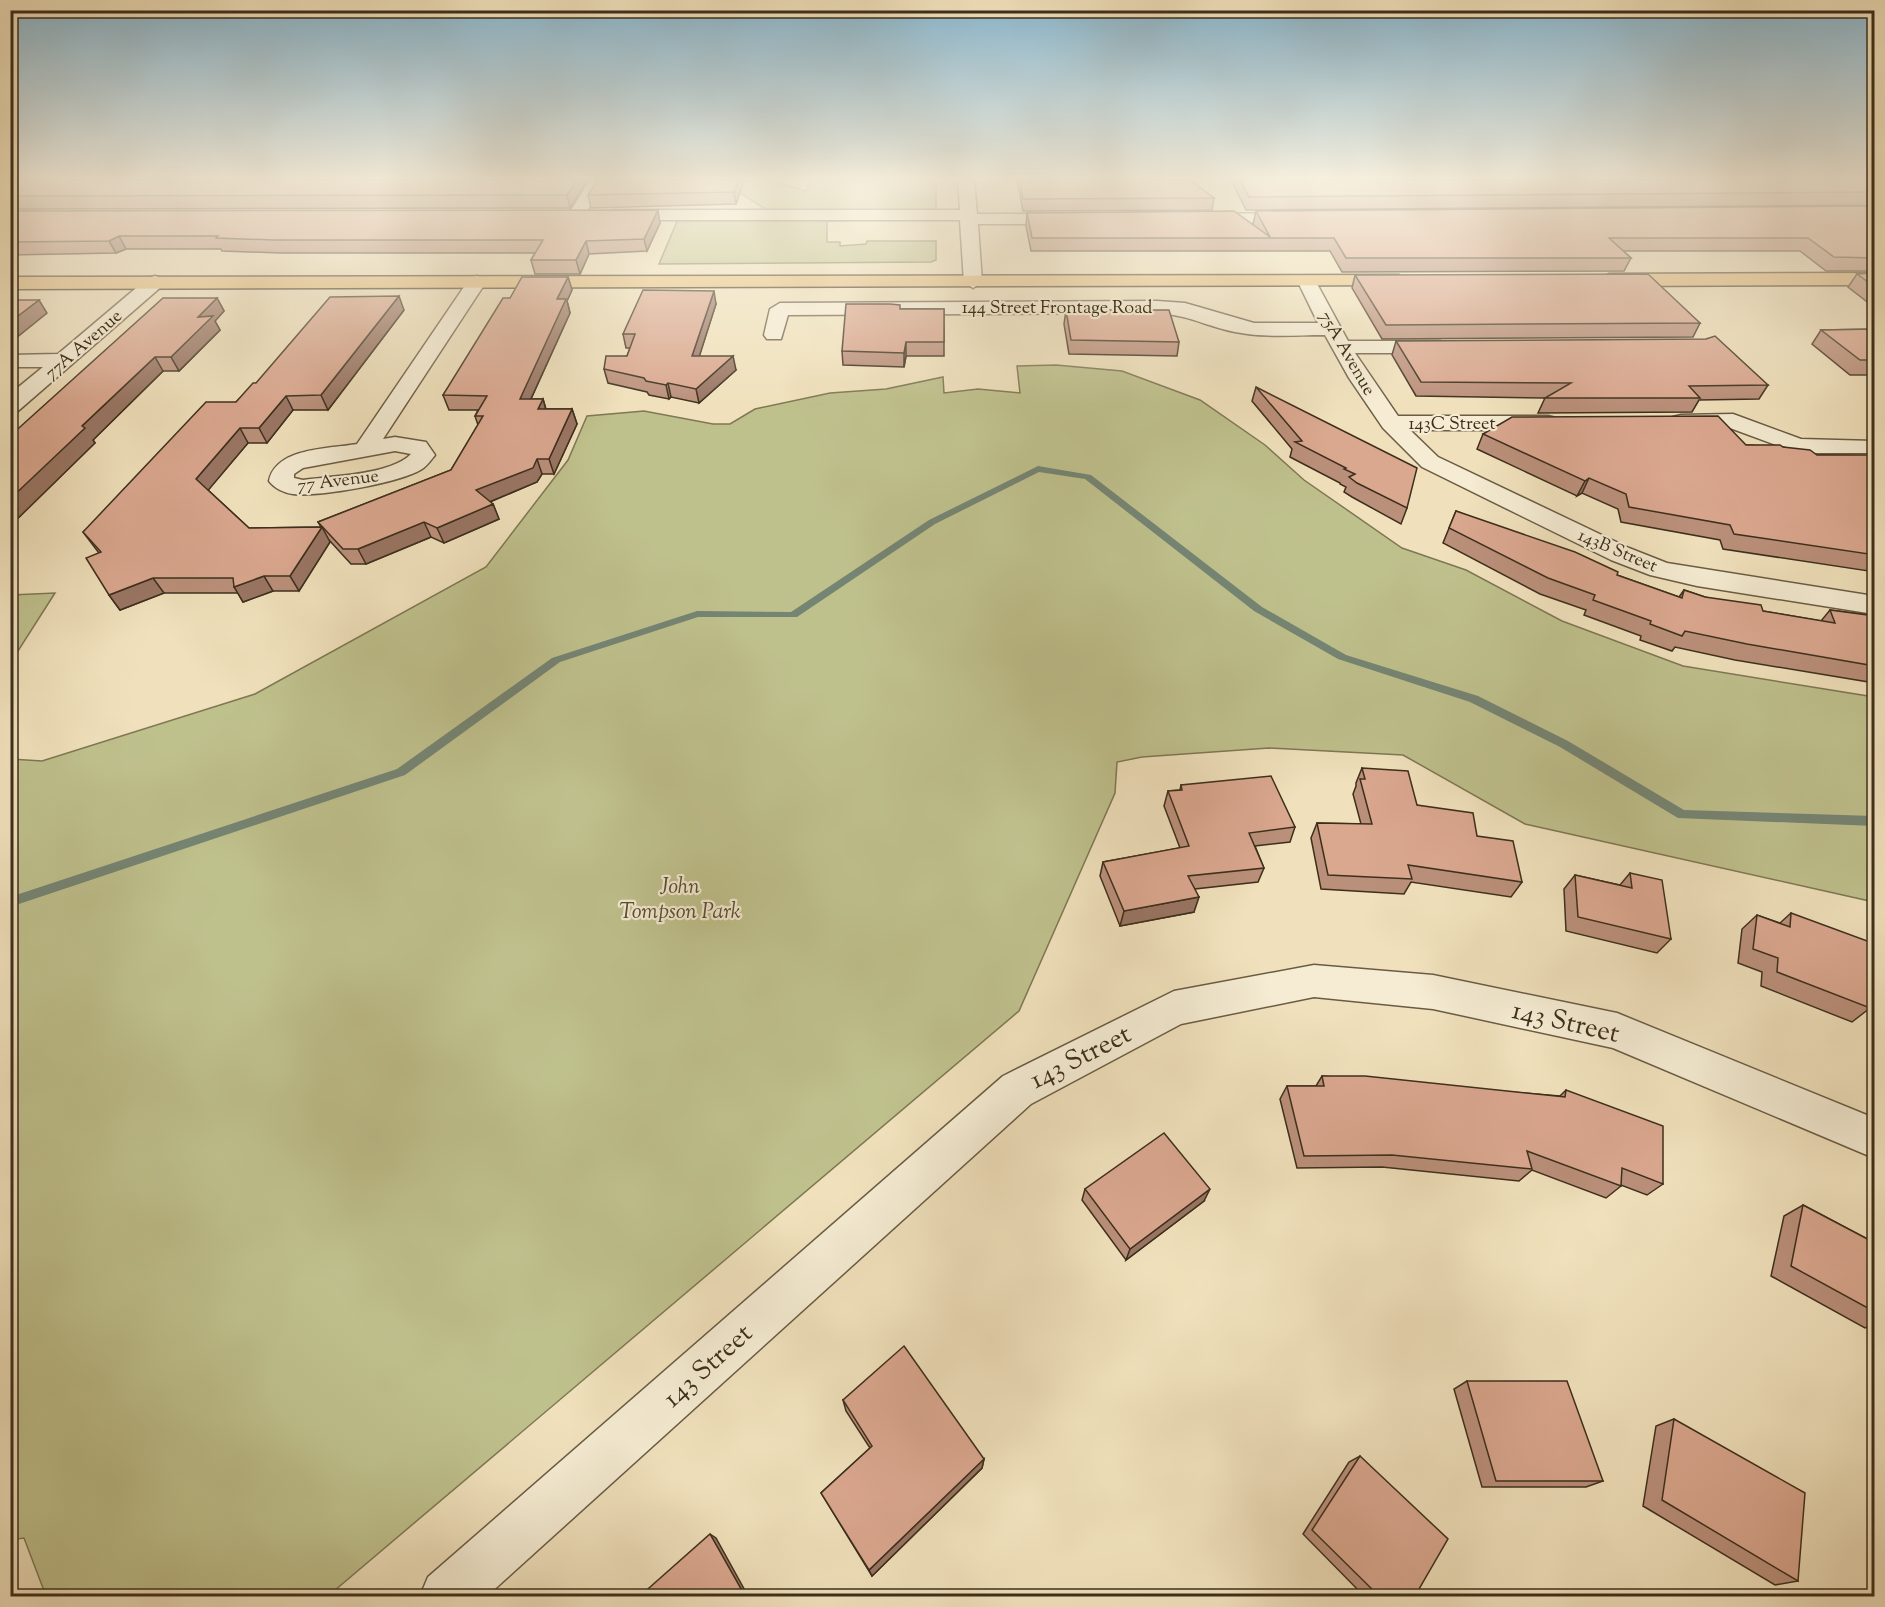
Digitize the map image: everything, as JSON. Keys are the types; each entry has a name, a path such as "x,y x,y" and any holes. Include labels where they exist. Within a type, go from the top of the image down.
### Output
{"main road":[{"path":"1595,280 1875,279"},
{"path":"10,283 1412,281"}],"street":[{"path":"971,255 973,282"},
{"name":"77A Avenue","path":"10,406 155,282"},
{"name":"77 Avenue","path":"365,449 404,444 418,447 423,455 414,465 396,472 303,487 293,487 281,481 283,471 296,462 365,449 477,282"},
{"name":"75A Avenue","path":"1307,282 1337,338 1391,423"},
{"name":"144 Street Frontage Road","path":"774,335 780,309 1157,307 1185,309 1235,326 1254,329 1337,338 1462,346"},
{"path":"10,361 64,360"},
{"path":"1662,422 1733,421 1798,446 1870,447"},
{"name":"143C Street","path":"1391,423 1567,422"},
{"name":"143B Street","path":"1391,423 1408,444 1430,462 1620,554 1649,565 1697,578 1875,605"},
{"name":"143 Street","path":"447,1596 1017,1090 1174,1008 1314,981 1433,992 1617,1030 1875,1138"}],"green space":[{"path":"663,255 936,255 936,260 931,262 659,264"},
{"name":"John Tompson Park","path":"1056,365 1122,371 1200,400 1265,445 1304,480 1402,548 1466,570 1562,621 1683,666 1874,697 1874,902 1525,824 1403,755 1269,748 1142,757 1117,762 1115,793 1019,1011 328,1596 46,1596 24,1538 10,1540 11,759 42,761 255,694 486,567 568,460 587,416 644,411 713,424 730,424 755,409 830,393 886,389 943,377 944,393 978,389 1020,393 1017,366"},
{"path":"55,593 11,662 11,595"}],"building":[{"path":"534,255 579,255 576,260 531,260"},
{"path":"1344,255 1628,255 1631,258 1346,258"},
{"path":"1831,255 1875,255 1875,258 1834,257"},
{"path":"1875,273 1875,287 1857,274"},
{"path":"1648,274 1700,323 1386,325 1355,275"},
{"path":"522,277 568,277 557,299 566,299 520,399 543,399 538,409 572,409 549,459 537,459 533,468 476,490 493,504 437,528 424,522 358,549 343,549 318,522 451,470 483,416 475,416 487,396 443,395 503,298 510,298"},
{"path":"643,290 714,291 692,356 733,356 696,389 646,381 644,378 604,369 606,356 627,356 635,334 623,334"},
{"path":"399,296 321,395 286,396 259,428 240,428 196,479 249,528 322,527 290,576 264,576 234,587 233,578 153,578 109,595 86,558 101,552 83,532 206,402 236,402 253,383 256,383 330,297"},
{"path":"163,298 217,298 198,317 213,316 171,357 155,357 10,499 10,436"},
{"path":"10,300 39,300 10,322"},
{"path":"846,304 890,304 900,305 900,309 944,309 944,342 906,342 904,353 842,351"},
{"path":"1066,310 1169,310 1179,342 1071,340"},
{"path":"1875,329 1875,360 1860,360 1821,330"},
{"path":"1715,336 1768,385 1689,386 1700,398 1545,398 1571,383 1421,382 1396,341 1706,339"},
{"path":"1256,387 1417,468 1407,508 1357,483 1349,477 1355,474 1344,469 1346,468 1295,442 1302,441"},
{"path":"1718,416 1746,445 1780,445 1810,450 1817,455 1874,455 1875,555 1734,534 1730,525 1629,507 1626,494 1589,478 1585,481 1483,434 1512,417"},
{"path":"1456,511 1575,552 1618,572 1617,575 1682,598 1684,590 1705,597 1761,605 1763,611 1835,623 1830,610 1875,616 1875,666 1685,631 1682,636 1650,624 1651,621 1593,600 1595,595 1548,578 1449,528"},
{"path":"1362,768 1408,771 1417,805 1473,813 1477,836 1513,841 1522,882 1408,865 1412,879 1328,875 1317,823 1372,824 1360,779 1365,779"},
{"path":"1271,776 1295,827 1249,833 1264,868 1188,876 1199,897 1124,911 1103,862 1189,846 1168,791 1182,790 1181,785"},
{"path":"1630,873 1662,880 1671,939 1578,917 1575,875 1632,888"},
{"path":"1791,913 1870,942 1870,1008 1777,972 1778,958 1753,949 1757,915 1790,927"},
{"path":"1322,1076 1365,1076 1565,1097 1566,1090 1663,1126 1663,1184 1622,1168 1621,1186 1527,1151 1532,1169 1392,1155 1304,1156 1287,1086 1324,1086"},
{"path":"1164,1133 1210,1189 1130,1249 1085,1189"},
{"path":"1803,1205 1875,1243 1875,1312 1791,1266"},
{"path":"904,1346 984,1459 869,1570 821,1493 872,1446 843,1400"},
{"path":"1467,1381 1567,1381 1603,1481 1496,1481"},
{"path":"1674,1419 1805,1493 1798,1581 1662,1500"},
{"path":"1360,1456 1448,1539 1415,1596 1379,1596 1312,1530"},
{"path":"710,1534 745,1596 640,1596"}],"waterway":[{"path":"10,902 401,772 556,660 697,614 793,615 932,522 1038,469 1088,477 1258,609 1342,657 1474,699 1564,744 1682,815 1874,821"}]}
